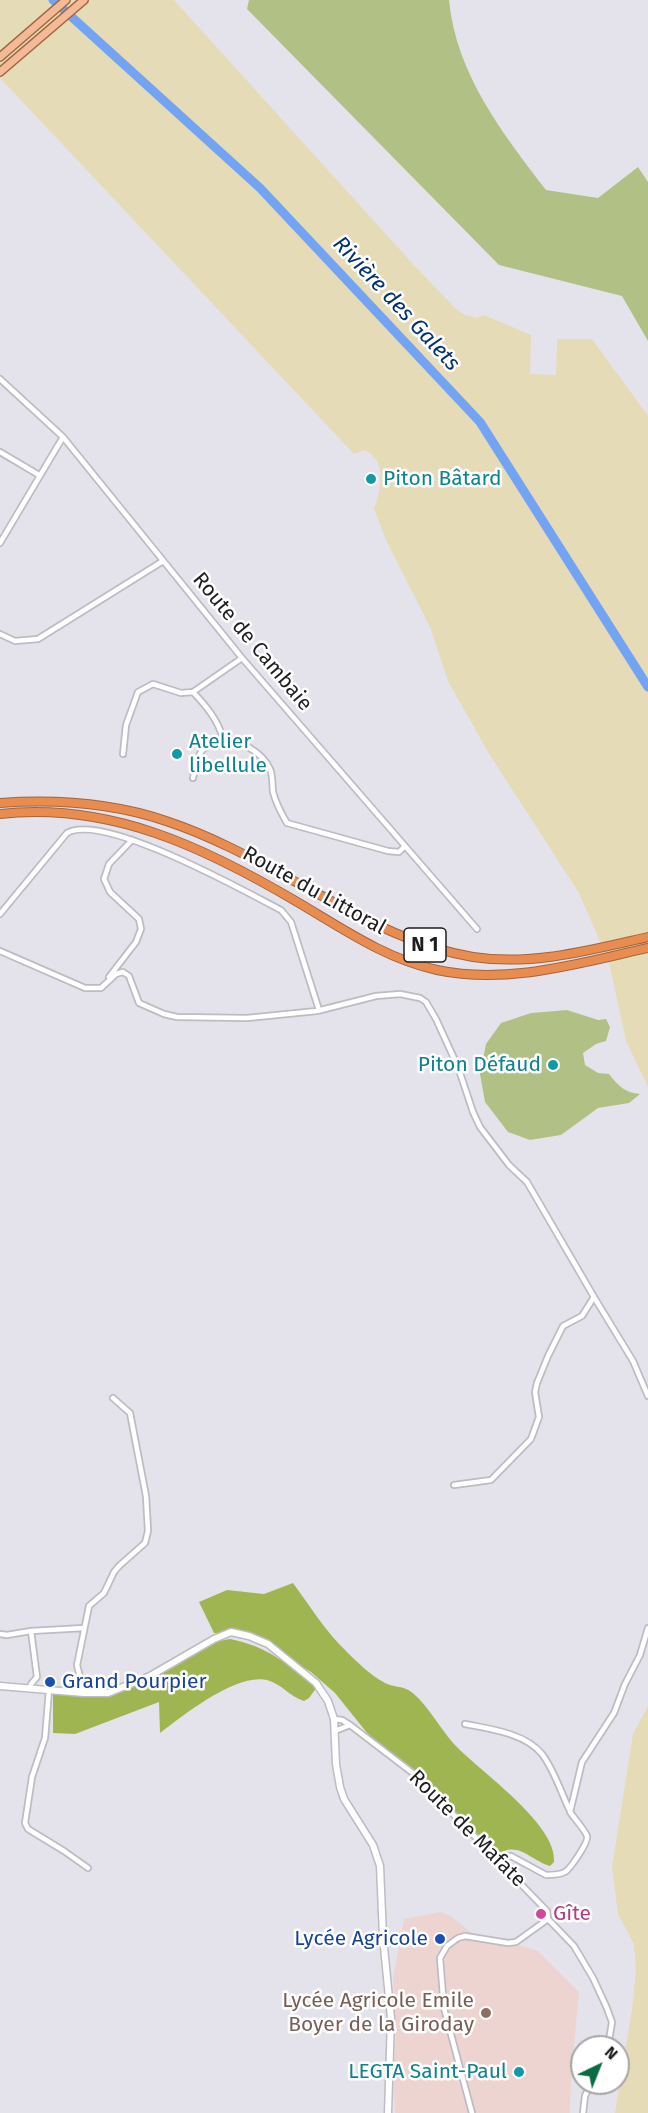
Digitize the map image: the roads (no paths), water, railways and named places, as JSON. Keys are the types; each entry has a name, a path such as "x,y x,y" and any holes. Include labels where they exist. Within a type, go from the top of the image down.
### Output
{"highway":[{"name":"Route du Littoral","path":"0,803 74,802 143,814 207,837 374,924 430,948 474,957 534,959 576,953 648,937"},
{"name":"Route du Littoral","path":"0,814 42,813 87,816 119,822 178,841 207,852 354,936 390,954 416,964 449,972 483,975 518,974 648,948"}],"main road":[{"path":"0,57 66,0"},
{"path":"0,72 84,0"},
{"path":"0,1686 108,1693 178,1661 222,1635 235,1632 268,1644 302,1670 324,1694 334,1719 336,1764 340,1787 344,1799 373,1845 382,1879 383,1937 390,2018 387,2113"}],"street":[{"name":"Route de Cambaie","path":"0,379 63,437 242,658 477,929"},
{"path":"0,543 63,437"},
{"path":"0,452 39,475"},
{"path":"0,634 15,641 38,639 163,561"},
{"path":"123,754 126,725 138,692 153,684 181,693 193,692 242,658"},
{"path":"193,692 218,722 223,738"},
{"path":"193,778 199,752 207,744 223,738 238,742 264,760 271,770 274,793 287,823 388,851 399,852 405,846"},
{"path":"0,915 67,833 72,830 106,833 132,840 190,863 281,910 291,922 319,1010"},
{"path":"101,988 136,942 140,932 139,919 110,892 104,879 109,864 132,840"},
{"path":"0,951 85,988 101,988 116,974 123,972 129,976 139,1003 177,1017 247,1018 319,1010 376,996 400,994 411,995 426,1002 436,1018 458,1067 480,1127 509,1165 531,1187 633,1361 648,1396"},
{"path":"454,1485 491,1480 520,1452 533,1434 539,1417 535,1392 548,1356 563,1326 582,1316 594,1297"},
{"path":"84,1693 77,1665 89,1605 104,1593 119,1566 145,1544 148,1531 146,1496 130,1413 113,1398"},
{"path":"0,1634 84,1628"},
{"path":"570,1812 582,1762 614,1713 640,1654 648,1628"},
{"path":"31,1631 37,1677 31,1689"},
{"path":"49,1690 45,1738 32,1777 25,1823 28,1829 88,1868"},
{"name":"Route de Mafate","path":"334,1719 342,1720 350,1725 414,1774 548,1911 549,1919 574,1946 593,1978 612,2022 611,2035"},
{"path":"465,1724 512,1736 525,1741 541,1753 570,1812 587,1835 587,1841 567,1871 556,1874 546,1875 511,1856 497,1859"},
{"path":"335,1731 350,1725"},
{"path":"472,2113 444,2008 440,1958 447,1946 458,1938 465,1936 508,1943 516,1942 549,1919"},
{"path":"583,2113 586,2095"}],"waterway":[{"name":"Rivière des Galets","path":"53,0 260,188 480,422 648,687"}],"place":[{"name":"Piton Bâtard","path":"371,479"},
{"name":"Atelier libellule","path":"177,754"},
{"name":"Piton Défaud","path":"553,1065"},
{"name":"Grand Pourpier","path":"50,1682"},
{"name":"Gîte","path":"541,1914"},
{"name":"Lycée Agricole","path":"440,1939"},
{"name":"Lycée Agricole Emile Boyer de la Giroday","path":"486,2013"},
{"name":"LEGTA Saint-Paul","path":"519,2072"}]}
